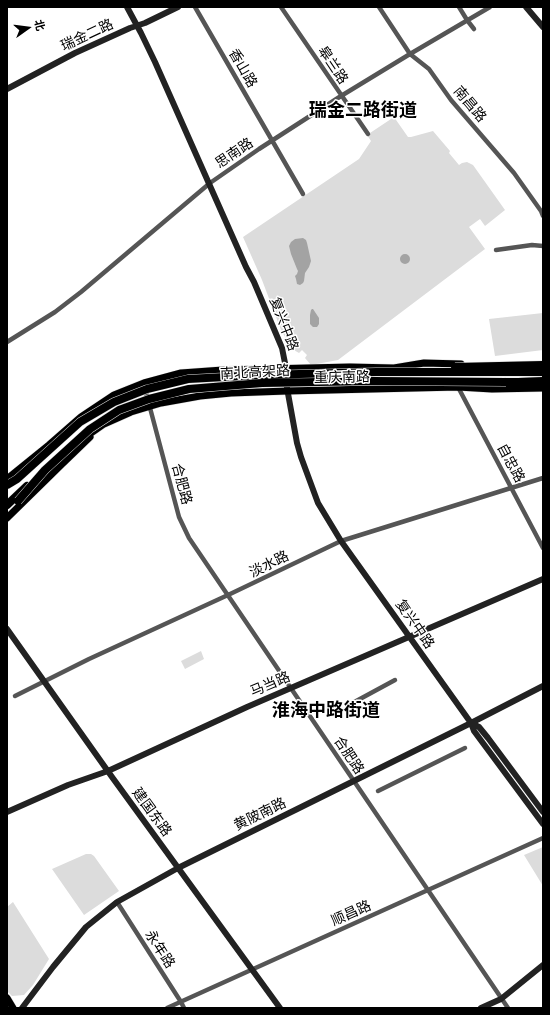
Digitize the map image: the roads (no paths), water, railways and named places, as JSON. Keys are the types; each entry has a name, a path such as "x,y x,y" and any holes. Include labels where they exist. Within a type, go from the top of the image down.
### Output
{"highway":[{"path":"394,370 437,367 543,364"},
{"name":"南北高架路","path":"7,486 17,479 80,422 114,402 147,389 188,379 394,370 543,371"},
{"name":"南北高架路","path":"7,504 90,429 119,410 149,399 189,389 262,383 374,381 543,382"},
{"path":"7,511 18,501 45,470"}],"main road":[{"name":"重庆南路","path":"394,370 424,363 543,364"},
{"path":"432,364 441,370"},
{"name":"重庆南路","path":"7,479 81,417 114,395 144,382 181,373 223,370 350,367 394,370 543,371"},
{"name":"重庆南路","path":"7,508 46,470 79,442 104,424 120,416 161,403 200,396 231,393 458,388 543,388"},
{"name":"重庆南路","path":"7,518 92,436 120,416"},
{"name":"重庆南路","path":"7,486 49,445"},
{"path":"7,998 13,1008"}],"street":[{"name":"复兴中路","path":"127,7 155,62 282,348 287,369 287,391 297,443 318,503 341,541 471,723 474,731 543,824"},
{"name":"瑞金二路","path":"7,89 75,53 178,7"},
{"name":"香山路","path":"195,7 303,194"},
{"name":"皋兰路","path":"281,7 368,134"},
{"name":"南昌路","path":"379,7 410,54 429,69 451,100 514,173 543,216"},
{"path":"459,7 474,29"},
{"name":"思南路","path":"7,342 56,312 210,183 273,140 342,96 490,7"},
{"path":"526,7 543,27"},
{"path":"496,250 532,245 543,246"},
{"name":"合肥路","path":"144,382 182,524 189,538 508,1008"},
{"name":"自忠路","path":"458,388 543,548"},
{"name":"淡水路","path":"15,696 89,659 228,596 341,541 543,478"},
{"name":"马当路","path":"7,812 68,785 108,770 247,707 543,579"},
{"name":"建国东路","path":"7,629 280,1008"},
{"path":"346,706 394,680"},
{"name":"黄陂南路","path":"22,1008 86,927 117,902 178,868 543,686"},
{"name":"复兴中路","path":"471,723 479,727 543,812"},
{"path":"378,791 464,748"},
{"name":"顺昌路","path":"167,1008 543,838"},
{"name":"永年路","path":"117,902 184,1008"},
{"path":"481,1008 501,999 543,965"}],"district":[{"name":"瑞金二路街道","path":"363,110"},
{"name":"淮海中路街道","path":"326,710"}]}
